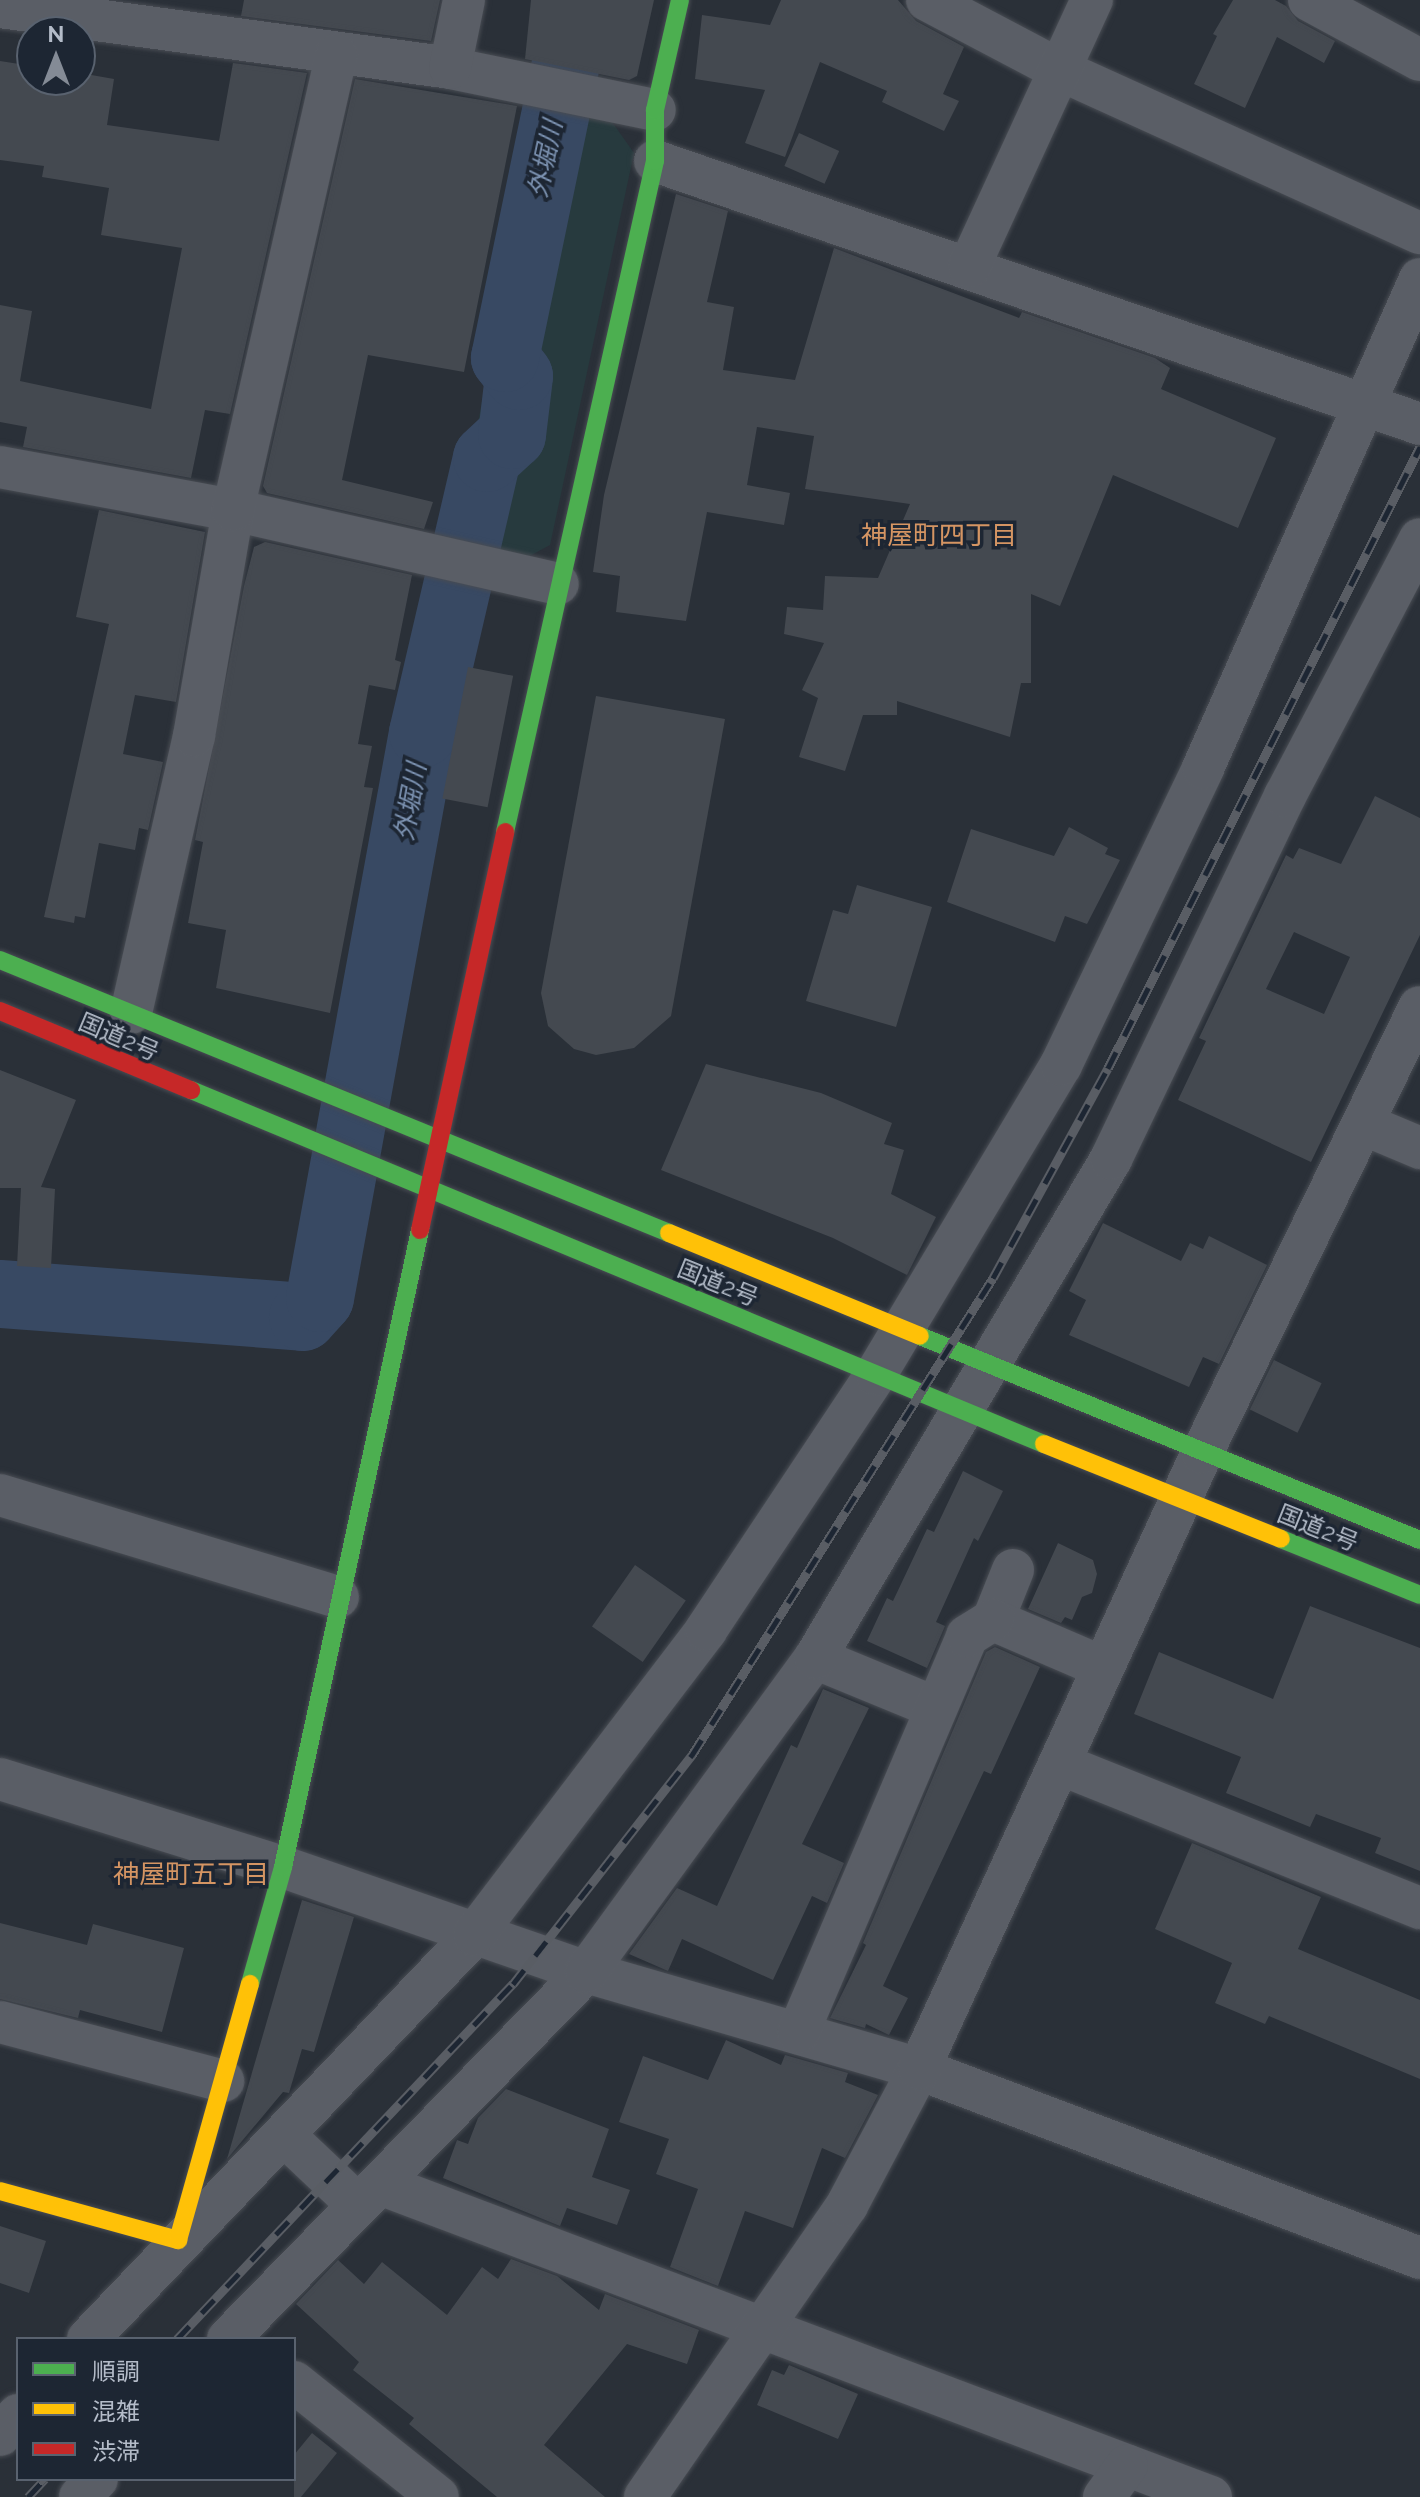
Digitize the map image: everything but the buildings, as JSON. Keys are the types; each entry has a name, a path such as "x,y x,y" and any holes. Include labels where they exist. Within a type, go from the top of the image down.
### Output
{"main road":[{"path":"0,2191 178,2240 283,1867 338,1597 431,1191 558,584 655,161 655,110 680,0"},
{"name":"国道2号","path":"0,960 1420,1540"},
{"name":"国道2号","path":"0,1011 965,1412 1420,1595"}],"street":[{"path":"450,68 464,0"},
{"path":"927,0 1060,70 1420,233"},
{"path":"969,267 1092,0"},
{"path":"1309,0 1420,60"},
{"path":"0,7 336,55 450,68 655,110"},
{"path":"131,1013 194,736 233,510 336,55"},
{"path":"655,161 1420,424"},
{"path":"90,2337 178,2240 286,2137 474,1935 706,1630 876,1374 1061,1065 1203,768 1420,279"},
{"path":"0,467 233,510 558,584"},
{"path":"234,2337 586,1972 815,1658 965,1412 1111,1159 1285,796 1420,539"},
{"path":"645,2497 847,2205 919,2069 1202,1453 1420,1007"},
{"path":"1363,1124 1420,1148"},
{"path":"0,1495 338,1597"},
{"path":"798,2033 934,1707 967,1636 993,1620 1013,1570"},
{"path":"993,1620 1102,1667"},
{"path":"815,1658 934,1707"},
{"path":"1060,1764 1420,1908"},
{"path":"0,1779 283,1867 586,1972 919,2069 1420,2258"},
{"path":"0,2022 223,2081"},
{"path":"286,2137 369,2194 763,2329 1116,2481 1211,2497"},
{"path":"296,2384 438,2497"},
{"path":"0,2435 16,2417"},
{"path":"80,2497 95,2481"}],"green space":[{"path":"540,105 610,119 634,153 550,545 526,558 454,545"}],"waterway":[{"name":"外堀川","path":"0,1294 303,1317 320,1298 423,733 487,458 512,435 519,376 505,358 579,0"}],"railway":[{"path":"179,2337 513,1984 692,1755 993,1278 1108,1068 1420,447"},
{"path":"28,2497 43,2481"}],"traffic: fast":[{"path":"505,832 655,161 655,110 680,0"},
{"path":"0,960 669,1233"},
{"path":"191,1090 1044,1444"},
{"path":"250,1984 283,1867 420,1230"},
{"path":"920,1336 1420,1540"},
{"path":"1281,1539 1420,1595"}],"traffic: slow":[{"path":"669,1233 920,1336"},
{"path":"1044,1444 1281,1539"},
{"path":"0,2191 178,2240 250,1984"}],"traffic: jam":[{"path":"420,1230 505,832"},
{"path":"0,1011 191,1090"}],"district":[{"name":"神屋町四丁目","path":"939,536"},
{"name":"神屋町五丁目","path":"191,1875"}]}
